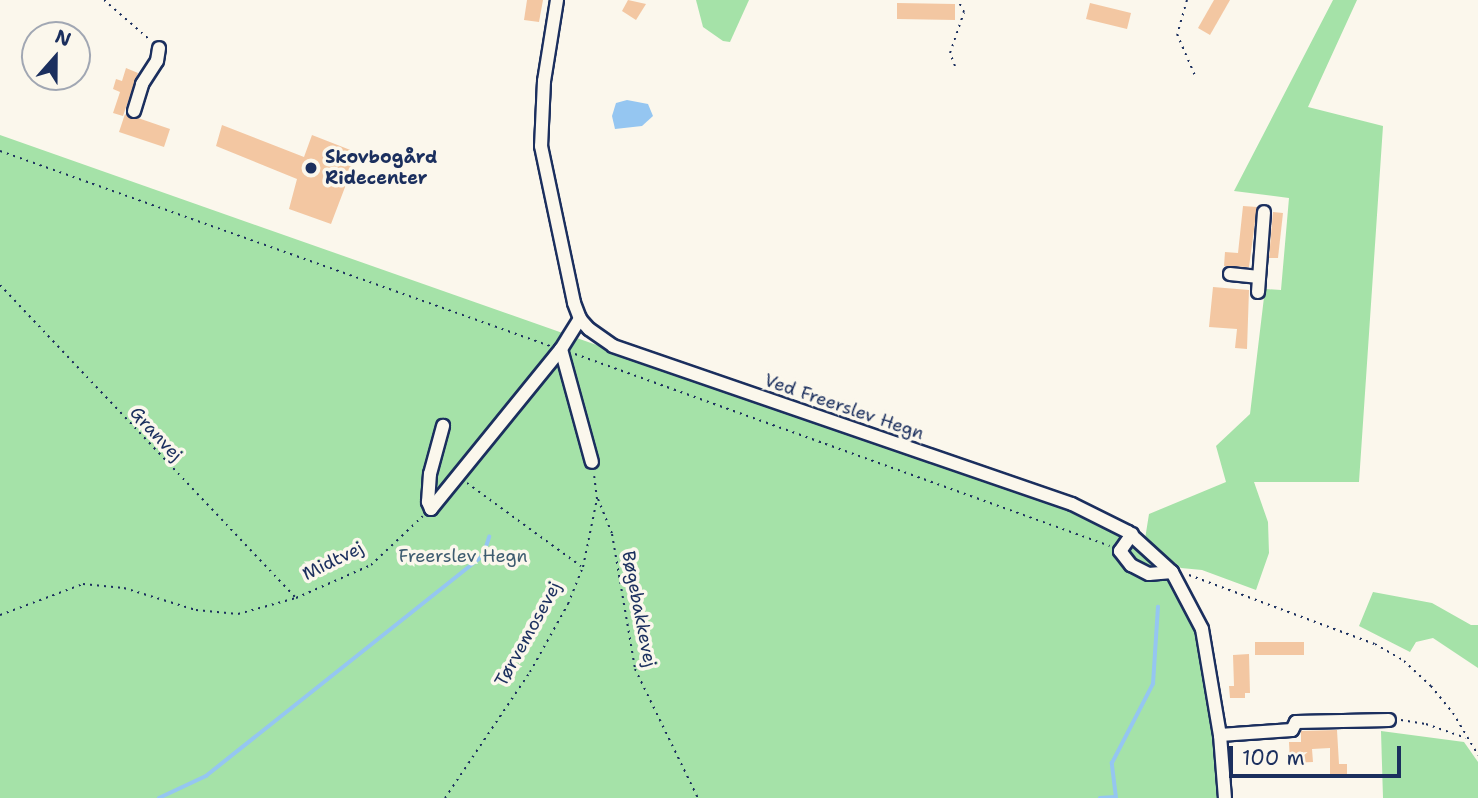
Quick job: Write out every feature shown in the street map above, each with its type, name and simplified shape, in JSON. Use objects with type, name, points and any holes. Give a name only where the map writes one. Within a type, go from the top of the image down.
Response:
[{"type":"street","points":[[443,426],[430,474],[428,502],[431,509],[561,349],[580,318],[541,146],[544,81],[557,0]]},
{"type":"street","points":[[134,111],[142,84],[157,61],[159,48]]},
{"type":"street","points":[[1258,292],[1264,212]]},
{"type":"street","points":[[1230,274],[1259,277]]},
{"type":"street","name":"Ved Freerslev Hegn","points":[[580,318],[599,338],[613,346],[1072,504],[1132,534],[1172,572],[1202,628],[1220,735],[1225,798]]},
{"type":"street","points":[[561,349],[592,462]]},
{"type":"street","points":[[1132,534],[1120,551],[1131,565],[1149,574],[1172,572]]},
{"type":"street","points":[[1220,735],[1292,730],[1296,722],[1390,720]]},
{"type":"path","points":[[104,0],[159,48]]},
{"type":"path","points":[[955,66],[950,52],[964,12],[958,0]]},
{"type":"path","points":[[1187,0],[1177,34],[1183,54],[1196,78]]},
{"type":"path","name":"Granvej","points":[[0,285],[296,598]]},
{"type":"path","name":"Tørvemosevej","points":[[445,798],[530,672],[568,604],[583,567],[597,499],[592,462]]},
{"type":"path","points":[[459,474],[583,567]]},
{"type":"path","name":"Bøgebakkevej","points":[[597,499],[612,534],[635,669],[698,798]]},
{"type":"path","name":"Midtvej","points":[[0,615],[83,584],[124,588],[196,610],[238,614],[296,598],[371,565],[431,509]]},
{"type":"path","points":[[1172,572],[1198,577],[1375,644],[1404,661],[1431,685],[1478,755]]},
{"type":"path","points":[[1390,720],[1426,724],[1468,738]]},
{"type":"green space","points":[[696,0],[749,0],[730,42],[723,41],[703,27]]},
{"type":"green space","points":[[1333,0],[1357,0],[1308,107],[1383,126],[1359,482],[1254,482],[1268,522],[1269,553],[1256,590],[1202,570],[1181,568],[1145,539],[1149,514],[1226,482],[1216,446],[1250,414],[1265,289],[1281,290],[1289,198],[1234,191]]},
{"type":"green space","name":"Freerslev Hegn","points":[[0,135],[1085,517],[1135,545],[1162,570],[1186,606],[1203,654],[1220,798],[0,798]]},
{"type":"green space","points":[[1373,592],[1432,603],[1471,625],[1478,625],[1478,668],[1433,638],[1416,642],[1410,652],[1359,626]]},
{"type":"green space","points":[[1381,731],[1464,742],[1478,762],[1478,798],[1383,798]]},
{"type":"water","points":[[627,100],[648,104],[653,116],[642,126],[615,129],[612,116],[616,103]]},
{"type":"building","points":[[527,0],[543,0],[539,22],[524,20]]},
{"type":"building","points":[[628,0],[646,4],[636,20],[622,11]]},
{"type":"building","points":[[1214,0],[1230,0],[1210,35],[1198,28]]},
{"type":"building","points":[[897,3],[955,4],[955,20],[897,19]]},
{"type":"building","points":[[1090,3],[1131,13],[1127,29],[1086,19]]},
{"type":"building","points":[[126,68],[138,73],[123,116],[113,113],[120,92],[113,89],[116,79],[122,81]]},
{"type":"building","points":[[125,114],[131,119],[138,118],[170,129],[164,147],[119,132]]},
{"type":"building","name":"Skovbogård Ridecenter","points":[[222,125],[304,157],[312,135],[358,153],[331,224],[289,209],[297,179],[216,146]]},
{"type":"building","points":[[1243,206],[1257,207],[1249,267],[1224,266],[1225,252],[1238,253]]},
{"type":"building","points":[[1273,212],[1283,213],[1278,258],[1269,258]]},
{"type":"building","points":[[1213,287],[1249,290],[1247,349],[1235,348],[1237,329],[1209,327]]},
{"type":"building","points":[[1255,642],[1304,642],[1304,655],[1255,655]]},
{"type":"building","points":[[1249,654],[1250,693],[1245,693],[1245,698],[1230,698],[1229,686],[1234,686],[1233,655]]},
{"type":"building","points":[[1337,730],[1339,764],[1347,764],[1347,776],[1330,776],[1330,748],[1312,749],[1313,762],[1290,763],[1289,742],[1301,742],[1301,731]]},
{"type":"waterway","points":[[159,798],[206,776],[483,556],[489,537]]},
{"type":"waterway","points":[[1116,798],[1112,763],[1153,684],[1158,607]]},
{"type":"waterway","points":[[1100,798],[1115,797]]},
{"type":"place","name":"Skovbogård Ridecenter","points":[[311,168]]}]
